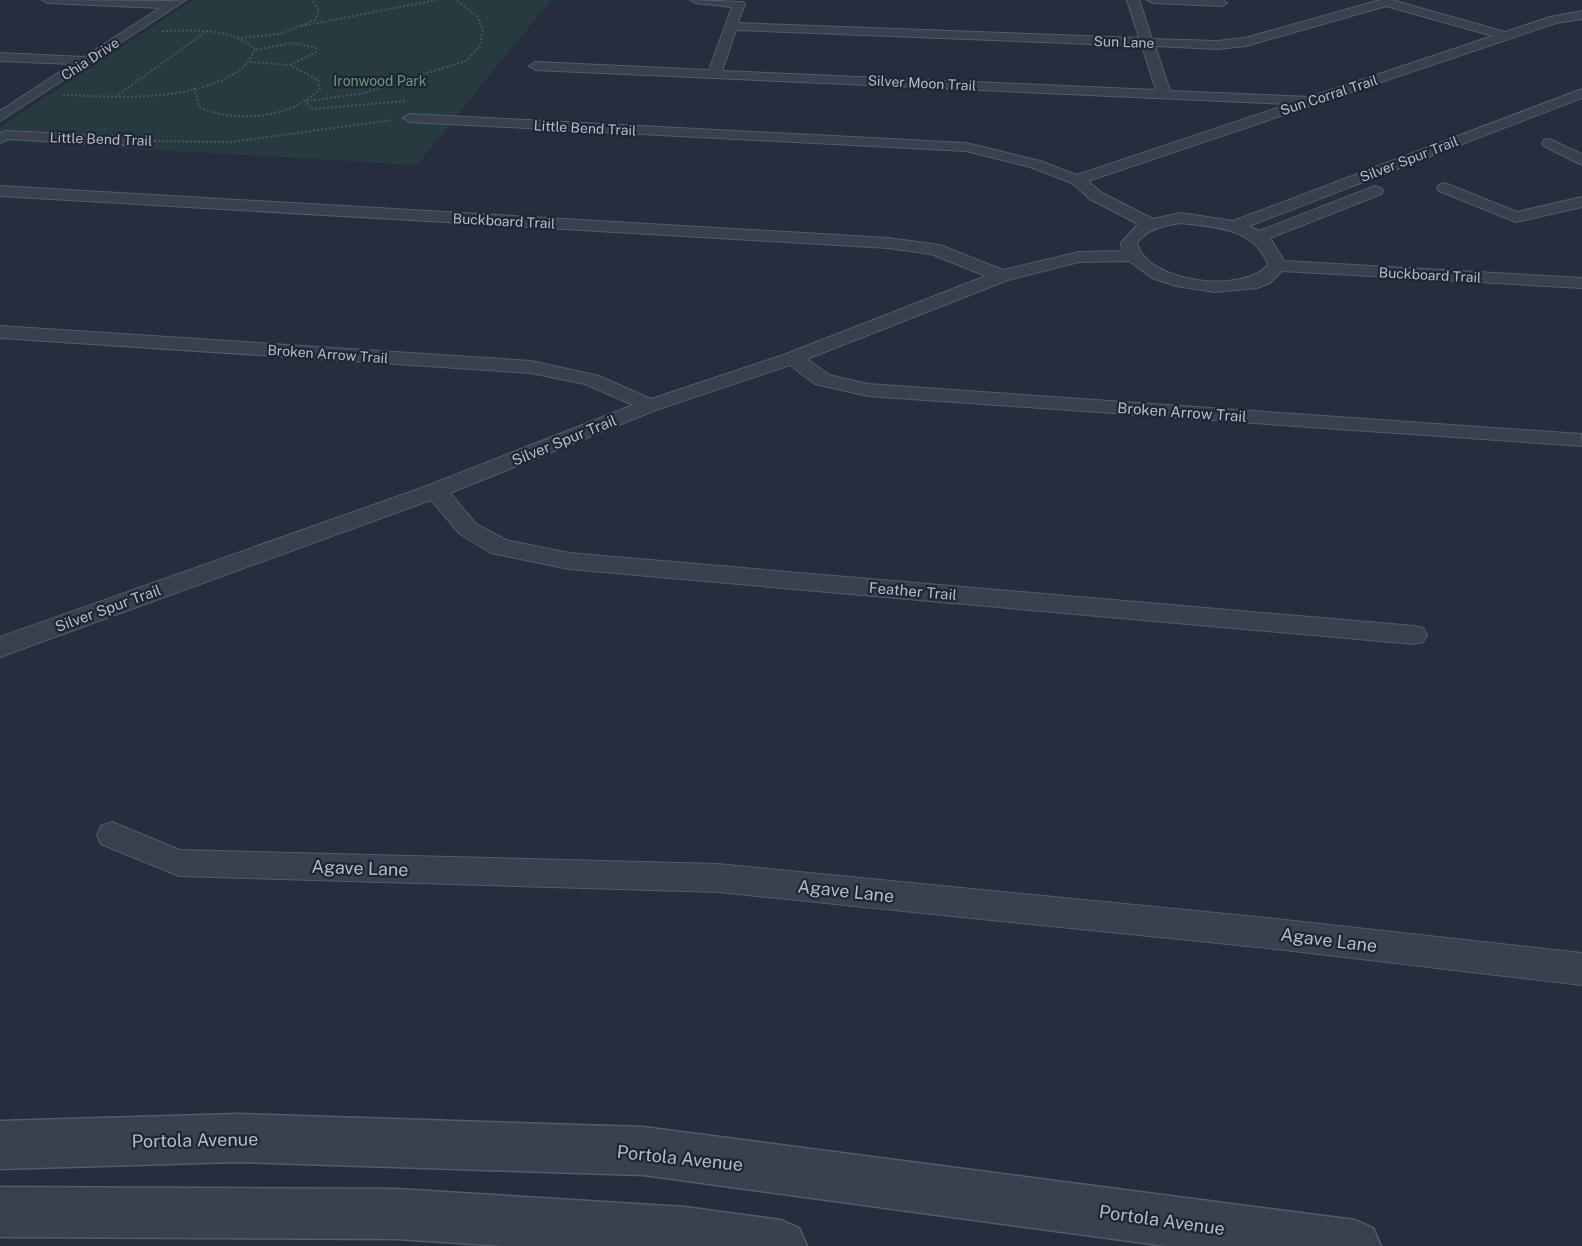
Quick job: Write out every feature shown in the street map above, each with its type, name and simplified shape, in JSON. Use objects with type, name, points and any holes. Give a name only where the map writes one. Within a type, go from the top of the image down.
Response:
[{"type":"street","points":[[48,0],[176,3]]},
{"type":"street","points":[[696,0],[739,4],[733,27],[714,74]]},
{"type":"street","points":[[1133,0],[1164,94]]},
{"type":"street","points":[[1153,0],[1221,3]]},
{"type":"street","name":"Sun Lane","points":[[733,27],[1217,45],[1246,42],[1386,2],[1505,36]]},
{"type":"street","name":"Chia Drive","points":[[0,117],[176,3]]},
{"type":"street","name":"Sun Corral Trail","points":[[1077,180],[1505,36],[1554,20],[1582,15]]},
{"type":"street","points":[[0,57],[87,61]]},
{"type":"street","name":"Silver Moon Trail","points":[[535,66],[1308,101]]},
{"type":"street","name":"Silver Spur Trail","points":[[1235,226],[1582,93]]},
{"type":"street","points":[[1490,128],[1508,138],[1582,109]]},
{"type":"street","name":"Little Bend Trail","points":[[410,118],[966,147],[1035,164],[1077,180],[1096,196],[1149,223]]},
{"type":"street","points":[[1515,118],[1538,126]]},
{"type":"street","name":"Little Bend Trail","points":[[3,137],[128,141]]},
{"type":"street","points":[[1549,143],[1582,160]]},
{"type":"street","name":"Silver Spur Trail","points":[[1258,237],[1392,184]]},
{"type":"street","points":[[1445,188],[1516,217],[1582,202]]},
{"type":"street","name":"Buckboard Trail","points":[[0,191],[888,243],[934,249],[1002,276]]},
{"type":"street","points":[[1181,218],[1235,226],[1258,237],[1273,249],[1277,266],[1266,278],[1242,286],[1211,287],[1178,281],[1150,270],[1133,256],[1129,243],[1135,231],[1149,223],[1181,218]]},
{"type":"street","name":"Silver Spur Trail","points":[[0,647],[435,491],[649,406],[793,357],[1002,276],[1079,257],[1133,256]]},
{"type":"street","name":"Buckboard Trail","points":[[1277,266],[1582,283]]},
{"type":"street","name":"Broken Arrow Trail","points":[[0,332],[531,367],[593,378],[622,390],[649,406]]},
{"type":"street","name":"Broken Arrow Trail","points":[[793,357],[822,380],[868,390],[1581,440]]},
{"type":"street","name":"Feather Trail","points":[[435,491],[468,529],[499,547],[570,561],[1414,635]]},
{"type":"street","name":"Agave Lane","points":[[112,835],[179,863],[718,878],[1276,934],[1582,969]]},
{"type":"street","name":"Portola Avenue","points":[[0,1145],[237,1138],[643,1151],[1355,1246]]},
{"type":"street","points":[[0,1212],[397,1214],[685,1232],[781,1246]]},
{"type":"path","points":[[159,31],[205,33],[237,38],[280,34],[319,16],[319,10],[312,0]]},
{"type":"path","points":[[301,26],[437,0]]},
{"type":"path","points":[[194,88],[200,108],[218,114],[250,116],[272,112],[306,101],[360,94],[395,85],[466,61],[480,46],[483,30],[477,16],[456,0]]},
{"type":"path","points":[[115,98],[205,33]]},
{"type":"path","points":[[237,38],[255,50],[292,43],[316,48],[316,52],[310,57],[290,64],[249,62]]},
{"type":"path","points":[[55,95],[115,98],[154,96],[194,88],[240,71],[249,62],[255,50]]},
{"type":"path","points":[[290,64],[318,80],[320,84],[320,88],[306,101]]},
{"type":"path","points":[[306,101],[311,109],[411,101],[410,118]]},
{"type":"path","name":"Little Bend Trail","points":[[128,141],[232,142],[410,118]]},
{"type":"green space","name":"Ironwood Park","points":[[193,0],[551,0],[417,165],[0,141],[0,127]]}]
